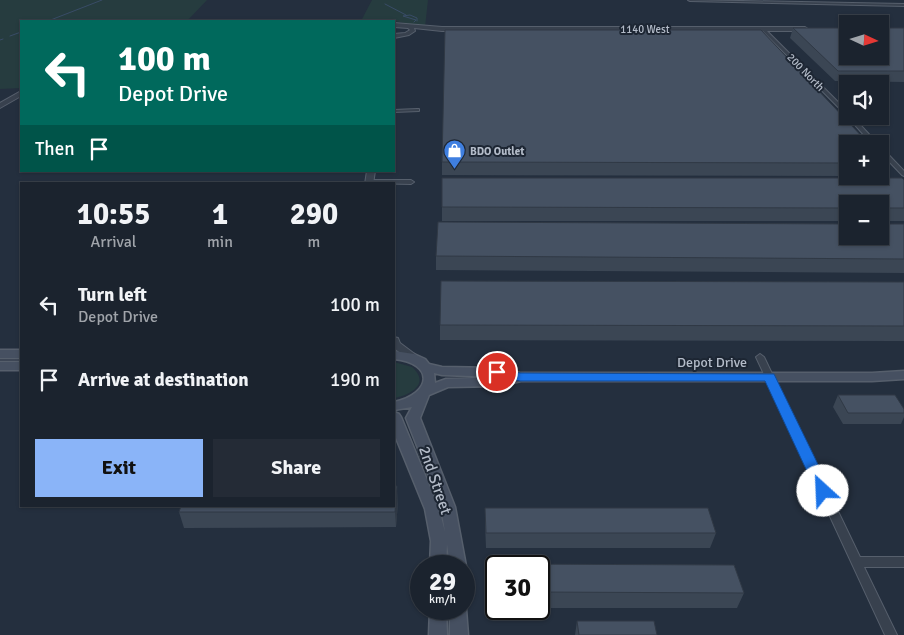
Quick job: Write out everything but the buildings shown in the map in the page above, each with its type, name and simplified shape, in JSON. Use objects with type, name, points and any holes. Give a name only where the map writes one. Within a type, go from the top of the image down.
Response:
[{"type":"main road","points":[[0,354],[20,354]]},
{"type":"main road","points":[[395,355],[412,357],[426,367]]},
{"type":"main road","points":[[0,366],[20,366]]},
{"type":"main road","name":"Depot Drive","points":[[426,367],[442,371],[497,372],[520,377],[904,375]]},
{"type":"main road","name":"2nd Street","points":[[426,367],[431,379],[429,388],[424,394],[414,418],[448,507],[456,555]]},
{"type":"main road","name":"Depot Drive","points":[[395,406],[413,402],[446,383],[499,382],[520,377]]},
{"type":"main road","name":"2nd Street","points":[[395,419],[432,509],[438,541],[438,555]]},
{"type":"main road","points":[[438,620],[438,635]]},
{"type":"main road","points":[[458,620],[459,635]]},
{"type":"street","points":[[690,0],[904,5]]},
{"type":"street","name":"1140 West","points":[[395,25],[442,29],[812,29]]},
{"type":"street","points":[[395,43],[413,30],[410,27]]},
{"type":"street","name":"1140 West","points":[[395,36],[442,29]]},
{"type":"street","name":"200 North","points":[[763,29],[839,107]]},
{"type":"street","points":[[0,106],[20,94]]},
{"type":"street","points":[[395,111],[417,110]]},
{"type":"street","name":"200 North","points":[[857,125],[866,135]]},
{"type":"street","points":[[889,158],[904,174]]},
{"type":"street","points":[[395,182],[411,182]]},
{"type":"street","points":[[395,342],[412,357]]},
{"type":"street","points":[[760,357],[891,635]]},
{"type":"street","points":[[857,562],[904,562]]},
{"type":"green space","points":[[0,0],[207,0],[188,20],[20,20],[20,88],[0,89]]},
{"type":"green space","points":[[372,0],[428,0],[425,27],[395,20],[362,20]]},
{"type":"green space","points":[[395,362],[412,367],[417,373],[419,383],[416,388],[395,398]]},
{"type":"waterway","points":[[51,20],[102,0]]},
{"type":"waterway","points":[[385,4],[406,15]]},
{"type":"waterway","points":[[414,22],[416,20],[403,16],[410,15],[417,18],[417,21]]},
{"type":"waterway","points":[[10,36],[20,32]]},
{"type":"place","name":"BDO Outlet","points":[[454,170]]},
{"type":"route","points":[[497,372],[520,377],[769,377],[823,491]]}]
